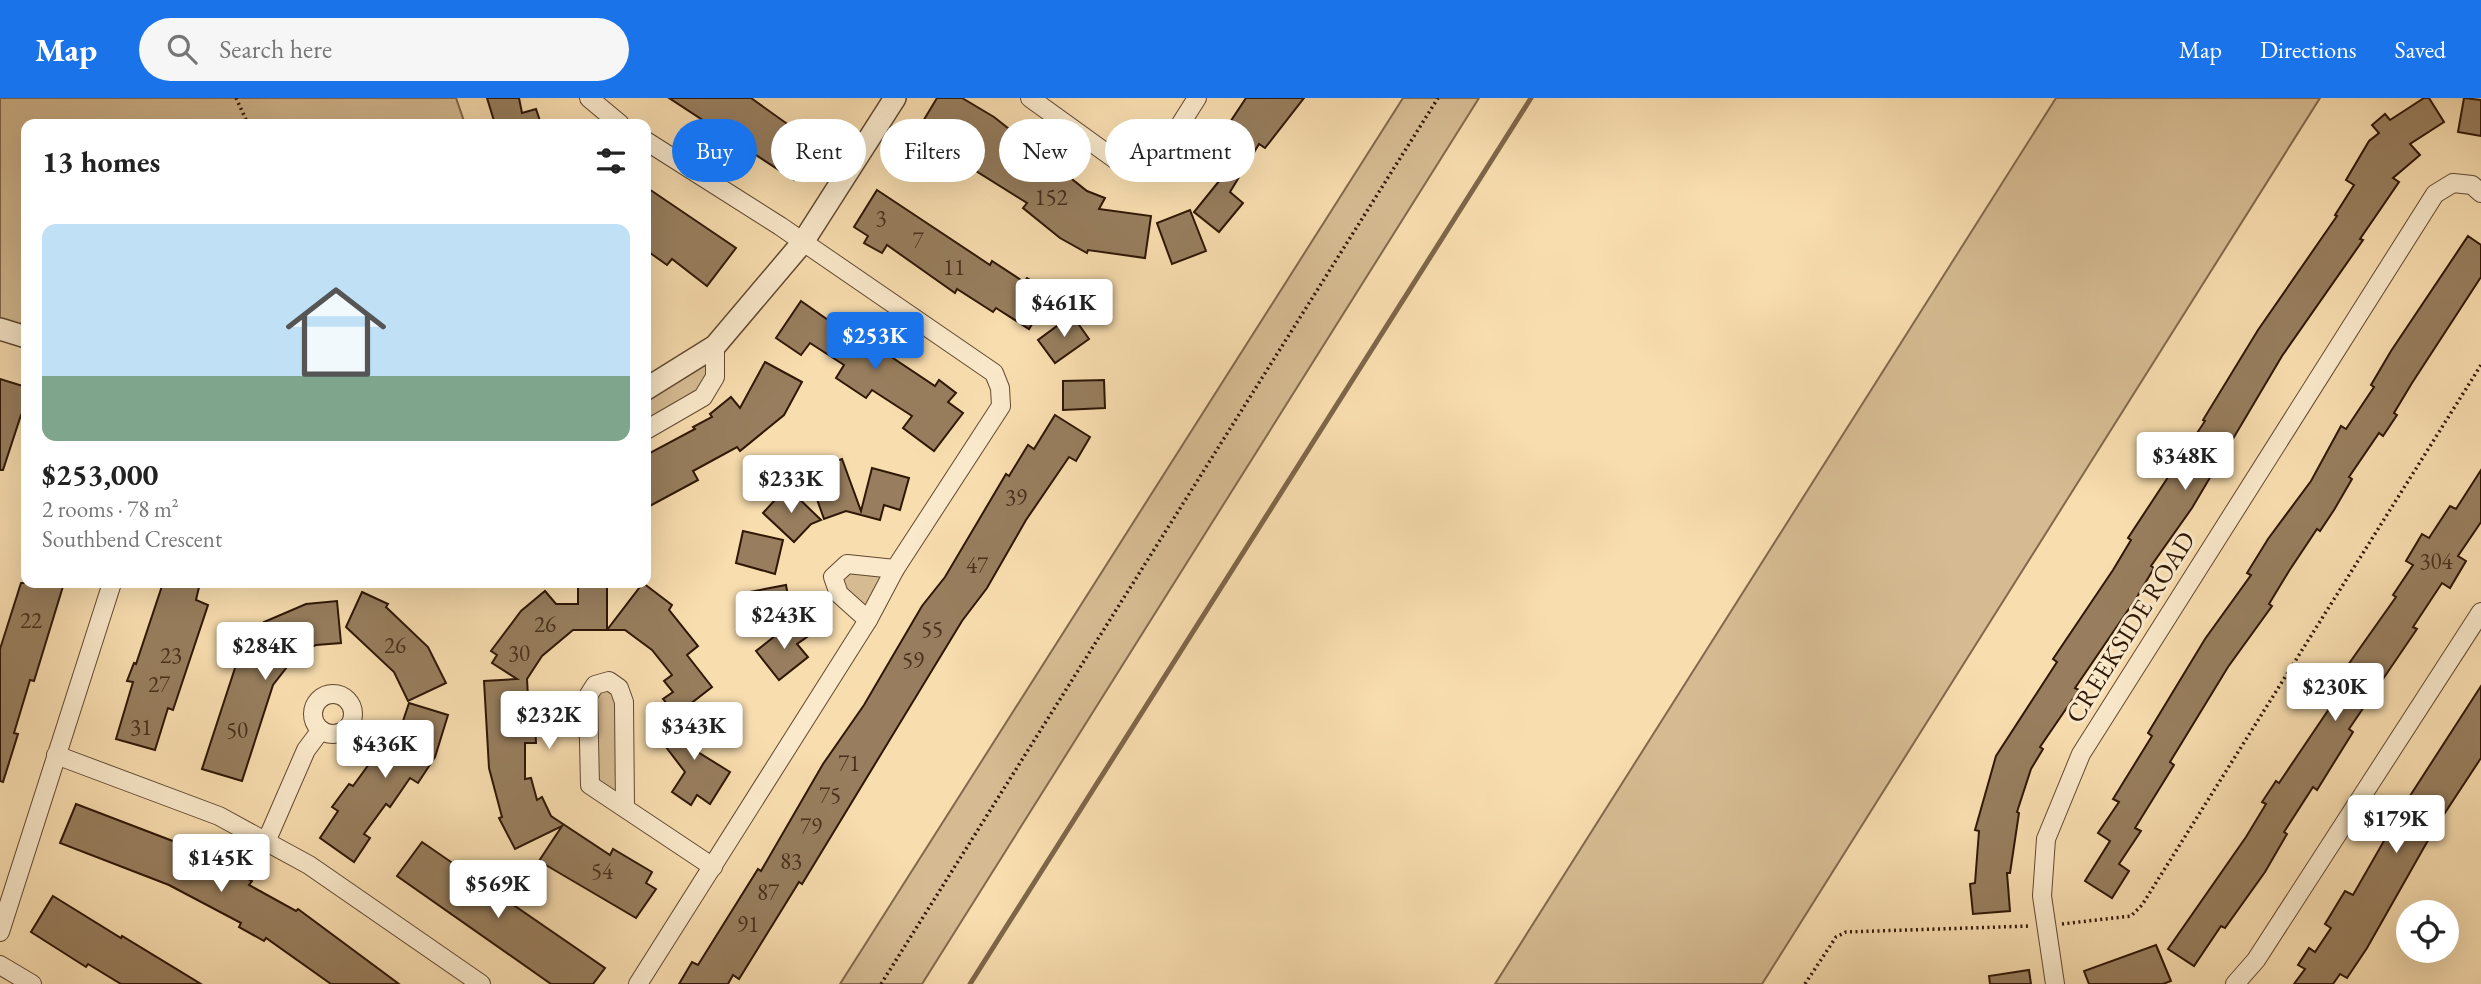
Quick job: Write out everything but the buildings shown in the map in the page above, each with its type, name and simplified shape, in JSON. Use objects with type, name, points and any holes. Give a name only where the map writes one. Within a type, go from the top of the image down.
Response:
[{"type":"street","points":[[589,98],[614,119]]},
{"type":"street","points":[[651,386],[715,346],[803,242],[895,98]]},
{"type":"street","points":[[1030,98],[1116,160],[1143,165],[1163,152],[1198,98]]},
{"type":"street","points":[[638,984],[868,620],[895,569],[1001,406],[1000,388],[994,373],[803,242],[651,144]]},
{"type":"street","name":"CREEKSIDE ROAD","points":[[2054,984],[2042,896],[2046,839],[2081,754],[2435,194],[2454,183],[2472,185],[2481,193]]},
{"type":"street","points":[[0,328],[21,335]]},
{"type":"street","points":[[651,427],[703,397],[715,377],[715,346]]},
{"type":"street","points":[[868,620],[839,594],[834,577],[848,564],[895,569]]},
{"type":"street","points":[[0,932],[110,588]]},
{"type":"street","points":[[2235,984],[2256,960],[2481,612]]},
{"type":"street","points":[[625,808],[624,702],[619,688],[609,681],[595,685],[588,696],[590,785],[713,867]]},
{"type":"street","points":[[266,842],[306,750],[321,730]]},
{"type":"street","points":[[57,755],[219,816],[309,865],[481,984]]},
{"type":"street","points":[[0,965],[32,984]]},
{"type":"path","points":[[236,98],[246,119]]},
{"type":"path","points":[[881,984],[1438,98]]},
{"type":"path","points":[[1805,984],[1836,937],[1846,932],[2046,925],[2131,916],[2142,905],[2481,365]]},
{"type":"shaded area","points":[[0,98],[456,98],[463,119],[21,119],[21,335],[0,329]]},
{"type":"shaded area","points":[[1403,98],[1479,98],[922,984],[840,984]]},
{"type":"shaded area","points":[[2056,98],[2320,98],[1762,984],[1495,984]]},
{"type":"shaded area","points":[[715,346],[715,377],[651,426],[651,386]]},
{"type":"shaded area","points":[[839,569],[895,569],[868,620],[852,608]]},
{"type":"shaded area","points":[[595,685],[619,688],[625,808],[590,785]]},
{"type":"waterway","points":[[970,984],[1531,98]]}]
